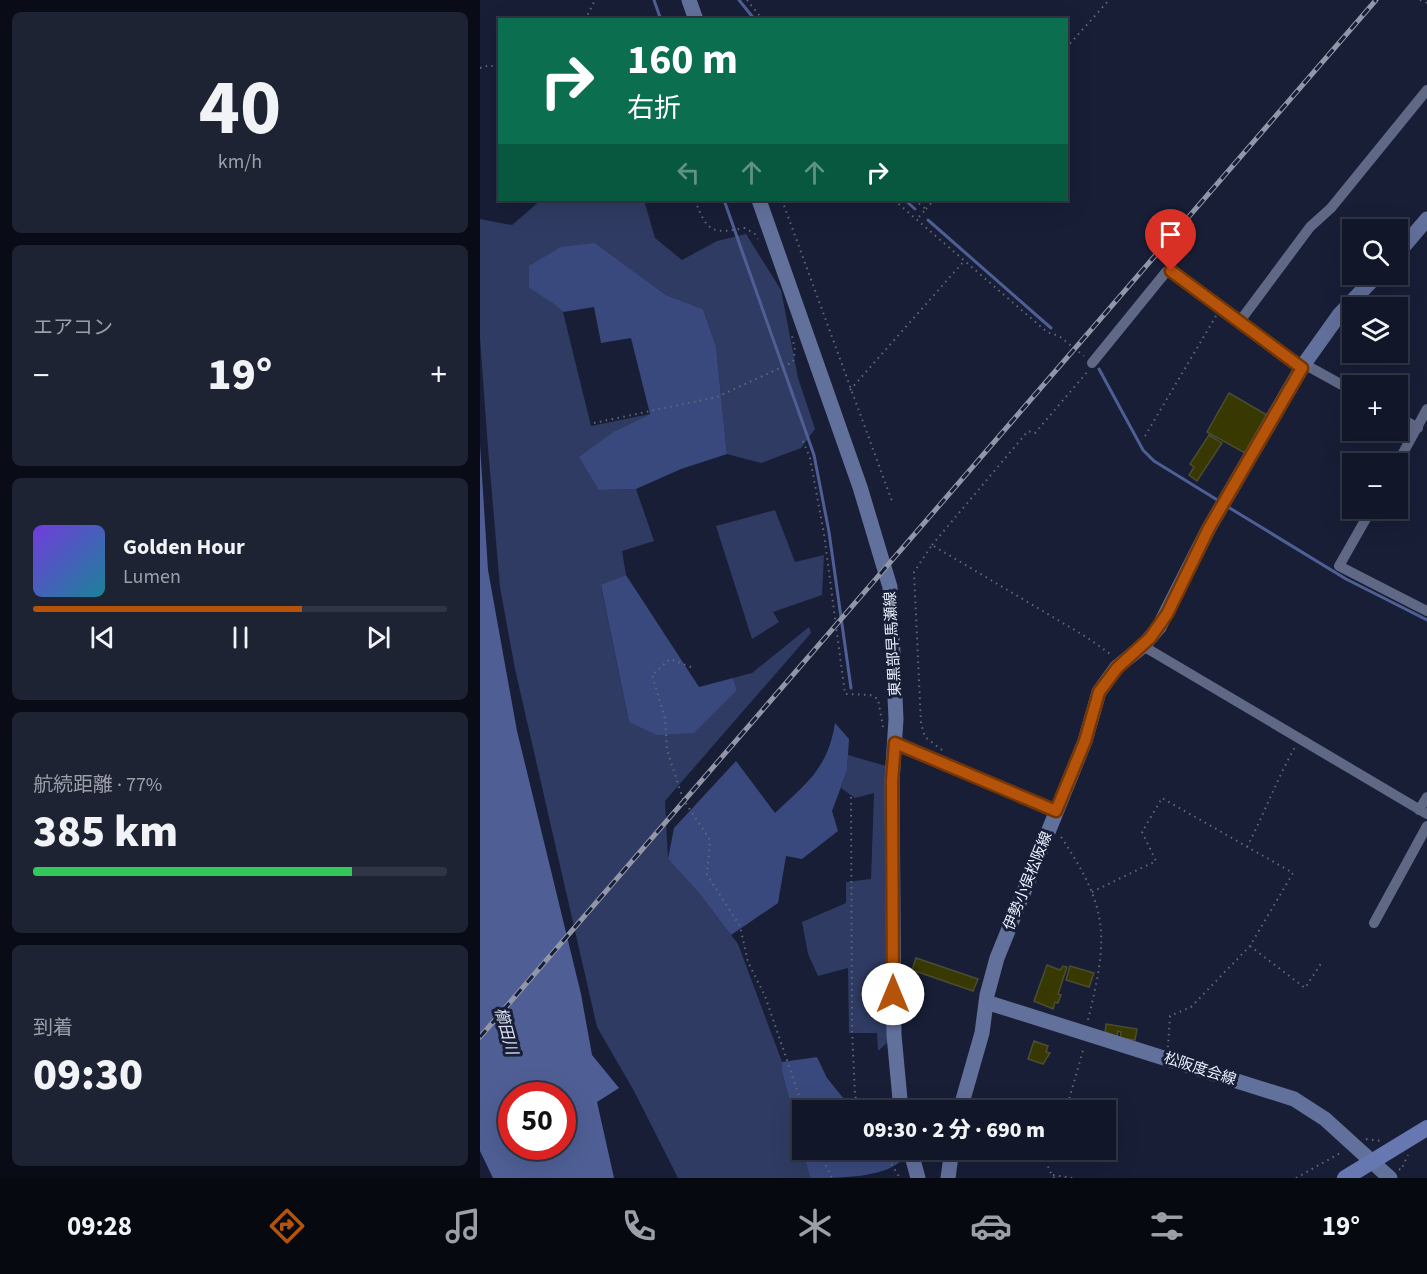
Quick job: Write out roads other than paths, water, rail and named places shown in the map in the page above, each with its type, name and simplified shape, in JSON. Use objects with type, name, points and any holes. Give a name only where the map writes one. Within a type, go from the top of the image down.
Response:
[{"type":"main road","points":[[690,1],[695,18]]},
{"type":"main road","name":"東黒部早馬瀬線","points":[[759,201],[886,567],[890,587],[895,743],[892,781],[894,1035],[900,1100]]},
{"type":"main road","points":[[1408,241],[1427,219]]},
{"type":"main road","name":"伊勢小俣松阪線","points":[[963,1100],[982,1033],[986,1002],[1000,949],[1085,741],[1095,699],[1109,676],[1143,645],[1167,614],[1209,528],[1303,366],[1339,315],[1368,285]]},
{"type":"main road","name":"松阪度会線","points":[[986,1002],[1294,1099],[1324,1119],[1371,1161],[1396,1174]]},
{"type":"main road","points":[[1345,1178],[1427,1128]]},
{"type":"main road","points":[[913,1160],[918,1178]]},
{"type":"main road","points":[[948,1178],[950,1160]]},
{"type":"main road","points":[[1335,1178],[1371,1161]]},
{"type":"street","points":[[1240,321],[1310,227],[1331,208],[1427,90]]},
{"type":"street","points":[[1092,363],[1167,272],[1176,274],[1221,309],[1303,366],[1342,386]]},
{"type":"street","points":[[1403,453],[1427,410]]},
{"type":"street","points":[[1408,422],[1418,428]]},
{"type":"street","points":[[1366,519],[1339,566],[1427,611]]},
{"type":"street","points":[[1143,645],[1423,812],[1427,797]]},
{"type":"street","points":[[895,743],[1056,811]]},
{"type":"street","points":[[1374,923],[1427,826]]},
{"type":"water","name":"櫛田川","points":[[480,445],[488,570],[517,731],[581,994],[592,1055],[619,1088],[597,1102],[614,1178],[493,1178],[480,1151]]},
{"type":"waterway","points":[[654,0],[660,18]]},
{"type":"waterway","points":[[739,0],[753,18]]},
{"type":"waterway","points":[[724,201],[814,455],[829,532],[851,688]]},
{"type":"waterway","points":[[906,201],[915,209]]},
{"type":"waterway","points":[[928,220],[1051,328]]},
{"type":"waterway","points":[[1099,369],[1143,450],[1154,461],[1219,501]]},
{"type":"waterway","points":[[1228,507],[1346,579],[1427,620]]},
{"type":"railway","points":[[480,1037],[1376,0]]}]
